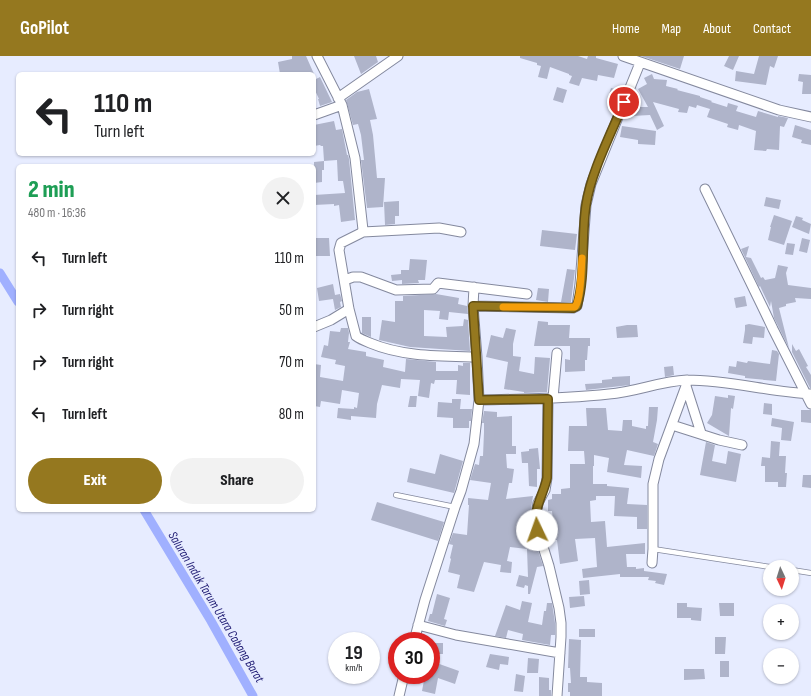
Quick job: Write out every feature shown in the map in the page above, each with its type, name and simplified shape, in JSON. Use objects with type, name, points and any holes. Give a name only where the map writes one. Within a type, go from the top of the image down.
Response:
[{"type":"street","points":[[318,56],[340,102],[355,158],[363,232]]},
{"type":"street","points":[[316,114],[340,102],[398,56]]},
{"type":"street","points":[[628,57],[640,63],[779,110],[811,117]]},
{"type":"street","points":[[473,306],[573,308],[577,306],[586,205],[591,184],[640,63]]},
{"type":"street","points":[[705,189],[808,394],[811,404]]},
{"type":"street","points":[[461,232],[439,228],[363,232],[341,243],[339,245],[339,253],[349,309],[356,336],[378,346],[420,355],[476,357]]},
{"type":"street","points":[[345,280],[353,277],[361,277],[396,290],[433,289],[438,283],[527,294]]},
{"type":"street","points":[[416,632],[455,507],[462,492],[474,444],[479,400],[473,306],[474,287]]},
{"type":"street","points":[[316,326],[331,320],[349,309]]},
{"type":"street","points":[[557,353],[550,398],[547,478],[545,490],[538,503],[535,521],[549,566],[559,608],[561,637],[557,696]]},
{"type":"street","points":[[479,400],[550,398],[611,394],[664,382],[714,382],[808,394]]},
{"type":"street","points":[[652,563],[653,484],[659,459],[686,383]]},
{"type":"street","points":[[686,383],[701,433]]},
{"type":"street","points":[[672,425],[719,440],[742,445]]},
{"type":"street","points":[[418,625],[456,635],[560,653]]},
{"type":"street","points":[[399,696],[402,684]]},
{"type":"lane","points":[[396,495],[455,507]]},
{"type":"lane","points":[[653,549],[763,566]]},
{"type":"lane","points":[[799,571],[811,573]]},
{"type":"building","points":[[292,56],[306,56],[313,72],[280,72],[278,62],[292,59]]},
{"type":"building","points":[[354,56],[376,56],[378,62],[361,74]]},
{"type":"building","points":[[520,56],[578,56],[587,59],[588,56],[596,56],[596,58],[618,64],[614,78],[598,75],[597,81],[582,78],[579,86],[569,83],[572,76],[569,74],[550,67],[547,79],[538,77],[541,66],[537,65],[537,63],[520,58]]},
{"type":"building","points":[[641,56],[684,56],[680,69]]},
{"type":"building","points":[[729,56],[739,56],[733,70],[724,66]]},
{"type":"building","points":[[759,56],[778,56],[774,68],[770,66],[766,85],[735,81],[736,71],[754,74]]},
{"type":"building","points":[[652,74],[654,79],[667,80],[666,86],[700,96],[712,101],[711,102],[727,107],[728,103],[738,106],[736,111],[756,117],[758,111],[778,117],[788,118],[784,127],[780,126],[779,150],[754,150],[756,131],[739,125],[738,130],[727,127],[728,124],[707,117],[710,109],[697,105],[696,108],[689,106],[687,113],[678,112],[679,109],[653,102],[664,126],[657,130],[650,115],[632,116],[632,107],[648,107],[638,89],[647,84],[644,78]]},
{"type":"building","points":[[799,74],[811,75],[811,94],[802,94],[803,82],[798,81]]},
{"type":"building","points":[[320,77],[332,102],[320,106],[316,92],[316,79]]},
{"type":"building","points":[[557,87],[567,90],[563,103],[553,100]]},
{"type":"building","points":[[611,88],[622,91],[618,101],[608,98]]},
{"type":"building","points":[[369,89],[377,119],[370,120],[377,178],[385,178],[383,207],[367,208],[361,160],[364,160],[361,135],[358,124],[353,125],[346,100],[357,92]]},
{"type":"building","points":[[334,121],[336,130],[342,129],[349,159],[355,220],[341,222],[339,205],[316,205],[316,195],[345,193],[343,181],[338,181],[337,160],[324,161],[323,146],[316,146],[316,125]]},
{"type":"building","points":[[795,125],[811,130],[811,145],[801,143],[802,140],[792,137]]},
{"type":"building","points":[[622,126],[656,131],[655,145],[638,144],[638,140],[620,137]]},
{"type":"building","points":[[324,161],[322,182],[316,183],[316,164],[314,164],[314,162]]},
{"type":"building","points":[[766,197],[781,200],[779,209],[764,206]]},
{"type":"building","points":[[399,201],[399,216],[395,216],[395,224],[385,225],[384,202]]},
{"type":"building","points":[[774,215],[792,221],[784,245],[768,240]]},
{"type":"building","points":[[796,216],[803,218],[802,220],[811,224],[809,234],[792,227]]},
{"type":"building","points":[[542,230],[577,234],[575,250],[540,246]]},
{"type":"building","points":[[316,238],[329,238],[330,256],[316,256]]},
{"type":"building","points":[[802,238],[810,240],[807,253],[799,251]]},
{"type":"building","points":[[787,243],[795,244],[793,255],[785,254]]},
{"type":"building","points":[[749,246],[746,257],[751,258],[761,278],[763,277],[765,280],[775,278],[778,265],[788,267],[786,273],[788,285],[811,288],[811,299],[795,298],[796,302],[786,304],[786,306],[779,308],[789,348],[774,318],[771,301],[770,307],[741,249]]},
{"type":"building","points":[[410,259],[427,260],[425,280],[418,280],[419,283],[402,284],[402,280],[392,281],[391,275],[401,274],[401,270],[409,270]]},
{"type":"building","points":[[567,269],[575,270],[571,302],[561,302]]},
{"type":"building","points":[[333,284],[335,295],[340,294],[342,301],[340,302],[341,307],[335,310],[333,299],[319,301],[317,288]]},
{"type":"building","points":[[538,288],[549,289],[548,302],[536,300]]},
{"type":"building","points":[[436,294],[459,298],[458,304],[467,306],[468,314],[449,312],[448,320],[439,319],[440,311],[424,310],[424,336],[447,337],[446,327],[463,326],[464,319],[468,320],[470,351],[410,347],[379,340],[382,320],[395,322],[395,301],[403,301],[403,296]]},
{"type":"building","points":[[745,296],[747,306],[736,308],[734,298]]},
{"type":"building","points":[[362,317],[371,317],[371,337],[362,333]]},
{"type":"building","points":[[538,321],[548,322],[548,325],[570,325],[569,338],[590,338],[587,360],[585,360],[585,371],[565,372],[565,359],[570,360],[570,346],[534,346]]},
{"type":"building","points":[[749,324],[765,327],[764,338],[753,337],[752,344],[743,343],[745,325]]},
{"type":"building","points":[[637,325],[638,337],[617,338],[616,327]]},
{"type":"building","points":[[341,328],[348,328],[348,342],[350,342],[348,349],[366,352],[366,356],[384,360],[383,367],[405,372],[406,359],[436,362],[436,371],[458,371],[458,365],[463,366],[463,363],[470,363],[470,395],[456,394],[457,380],[435,380],[434,384],[431,383],[429,398],[418,396],[420,380],[401,379],[400,388],[382,385],[377,404],[376,418],[351,416],[351,420],[337,418],[338,408],[357,408],[359,393],[342,390],[340,404],[321,401],[320,407],[316,406],[316,364],[321,365],[320,377],[343,381],[345,366],[335,364],[336,360],[321,357],[324,345],[328,346],[330,331],[340,332]]},
{"type":"building","points":[[506,328],[516,330],[513,344],[513,356],[521,357],[519,371],[534,374],[535,357],[550,358],[547,392],[524,393],[504,389],[508,362],[486,357],[491,335],[503,338]]},
{"type":"building","points":[[792,344],[796,351],[799,349],[808,366],[806,367],[811,375],[811,388],[792,352]]},
{"type":"building","points":[[772,350],[777,351],[779,354],[776,381],[745,378],[745,376],[728,373],[729,366],[736,367],[737,361],[770,364]]},
{"type":"building","points":[[673,366],[674,375],[665,377],[664,367]]},
{"type":"building","points":[[630,376],[630,385],[586,390],[585,384],[602,383],[602,380],[612,379],[612,377]]},
{"type":"building","points":[[728,395],[735,396],[733,409],[731,408],[729,436],[707,423],[712,415],[715,396],[728,398]]},
{"type":"building","points":[[410,396],[417,396],[416,407],[408,407]]},
{"type":"building","points":[[452,399],[461,399],[460,409],[472,409],[469,428],[453,428],[453,418],[437,417],[438,402],[452,403]]},
{"type":"building","points":[[764,403],[772,404],[772,415],[763,414]]},
{"type":"building","points":[[649,407],[658,407],[653,442],[658,444],[654,456],[627,450],[624,465],[642,466],[641,478],[607,472],[609,458],[594,455],[593,466],[593,484],[607,484],[607,486],[629,488],[627,504],[647,505],[647,529],[637,529],[637,517],[614,516],[615,496],[596,496],[596,500],[590,501],[591,522],[605,521],[607,547],[645,543],[645,554],[626,554],[627,567],[636,567],[636,569],[644,568],[644,571],[667,574],[664,585],[655,583],[656,581],[648,580],[649,577],[620,577],[620,574],[583,578],[582,569],[597,567],[595,538],[575,539],[578,561],[560,564],[557,540],[555,540],[552,511],[548,511],[548,500],[552,499],[552,494],[561,494],[561,489],[570,488],[570,464],[585,464],[584,451],[568,451],[569,426],[587,426],[586,408],[606,408],[608,430],[622,431],[623,420],[632,420],[632,426],[646,429],[646,426],[648,426]]},
{"type":"building","points":[[801,410],[811,410],[811,423],[801,422]]},
{"type":"building","points":[[484,411],[497,412],[497,417],[512,416],[512,446],[516,446],[516,454],[506,454],[507,468],[514,469],[512,483],[509,483],[506,499],[533,496],[529,522],[543,566],[537,567],[530,594],[528,594],[528,586],[525,585],[524,588],[516,586],[519,575],[528,577],[527,549],[510,547],[507,561],[512,562],[511,573],[500,572],[501,565],[484,562],[474,592],[457,588],[460,575],[448,572],[453,545],[449,544],[453,533],[467,535],[468,498],[488,500],[491,483],[470,480],[475,464],[479,465],[480,456],[483,456],[484,423],[482,423]]},
{"type":"building","points":[[772,418],[794,422],[791,441],[781,440],[782,428],[771,426]]},
{"type":"building","points":[[771,441],[780,442],[779,456],[786,456],[786,487],[778,487],[778,482],[765,482],[765,466],[761,466],[762,457],[770,458]]},
{"type":"building","points":[[706,442],[715,445],[712,461],[726,464],[728,451],[741,454],[736,482],[700,475]]},
{"type":"building","points":[[538,448],[540,469],[537,469],[537,487],[529,486],[528,463],[522,463],[521,452]]},
{"type":"building","points":[[440,454],[463,461],[454,493],[407,482],[410,468],[435,474]]},
{"type":"building","points":[[803,475],[811,475],[811,488],[802,487]]},
{"type":"building","points":[[377,502],[444,522],[438,541],[371,520]]},
{"type":"building","points":[[589,580],[590,594],[580,595],[579,581]]},
{"type":"building","points":[[437,594],[450,598],[444,619],[447,620],[445,626],[428,621],[430,614],[432,614]]},
{"type":"building","points":[[584,596],[585,606],[570,608],[569,597]]},
{"type":"building","points":[[522,601],[532,603],[528,622],[542,625],[547,603],[552,603],[555,635],[551,635],[550,645],[522,640],[523,634],[508,630],[506,638],[495,636],[506,605],[520,610]]},
{"type":"building","points":[[677,603],[687,603],[687,607],[702,608],[701,621],[691,620],[691,618],[677,618]]},
{"type":"building","points":[[719,603],[734,603],[734,616],[720,616]]},
{"type":"building","points":[[579,629],[595,629],[595,637],[579,637]]},
{"type":"building","points":[[715,637],[726,637],[725,654],[715,654]]},
{"type":"building","points":[[569,639],[581,640],[580,677],[587,677],[587,682],[602,683],[602,696],[570,696],[570,692],[568,692],[568,683],[571,683],[570,668],[568,668]]},
{"type":"building","points":[[440,643],[443,643],[443,654],[440,654]]},
{"type":"building","points":[[490,654],[509,657],[508,665],[500,664],[499,670],[486,667]]},
{"type":"building","points":[[528,658],[539,659],[538,673],[527,673]]},
{"type":"building","points":[[720,661],[729,661],[729,677],[720,677]]},
{"type":"building","points":[[440,664],[459,671],[455,684],[440,679]]},
{"type":"building","points":[[684,669],[704,669],[705,679],[684,680]]},
{"type":"building","points":[[516,674],[525,676],[523,692],[514,691]]},
{"type":"building","points":[[539,677],[549,678],[549,690],[551,690],[551,696],[539,696]]},
{"type":"building","points":[[423,684],[437,684],[435,694],[422,691]]},
{"type":"waterway","name":"Saluran Induk Tarum Utara Cabang Barat","points":[[0,273],[16,299]]},
{"type":"waterway","name":"Saluran Induk Tarum Utara Cabang Barat","points":[[145,512],[211,621],[253,696]]},
{"type":"slow traffic","points":[[503,307],[573,308],[577,306],[582,258]]},
{"type":"route","points":[[537,530],[535,521],[536,512],[538,503],[545,490],[547,478],[548,399],[479,400],[473,306],[573,308],[577,306],[586,205],[591,184],[598,165],[624,102]]}]
